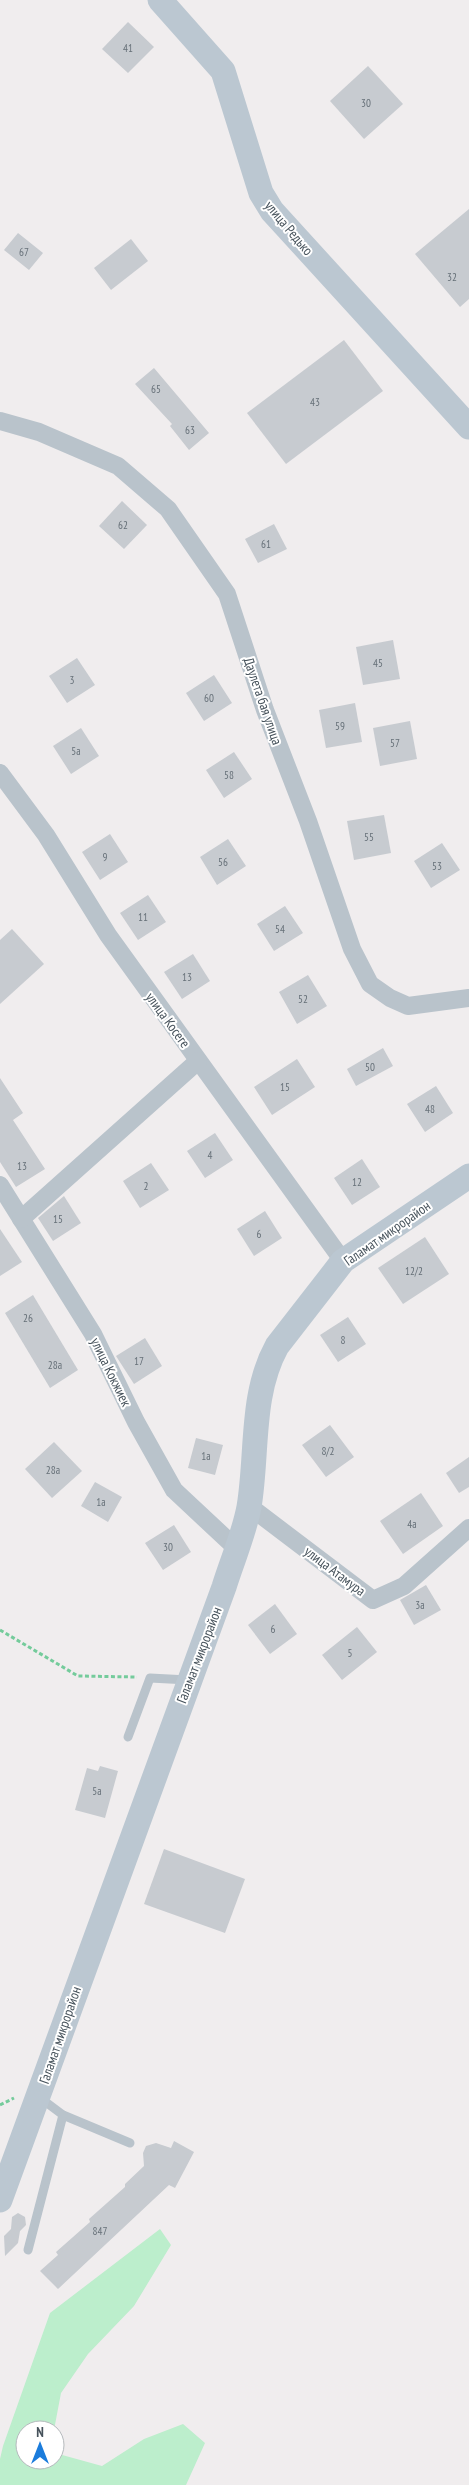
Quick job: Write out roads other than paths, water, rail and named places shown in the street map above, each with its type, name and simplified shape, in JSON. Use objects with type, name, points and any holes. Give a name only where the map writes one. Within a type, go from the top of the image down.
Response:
[{"type":"street","name":"улица Редько","points":[[160,0],[223,71],[261,193],[272,211],[469,428]]},
{"type":"street","name":"Даулета бая улица","points":[[0,421],[39,432],[118,466],[168,508],[227,594],[265,710],[308,821],[352,949],[370,984],[390,998],[408,1006],[469,998]]},
{"type":"street","name":"улица Косеге","points":[[0,773],[46,836],[108,935],[343,1261]]},
{"type":"street","points":[[21,1219],[198,1061]]},
{"type":"street","name":"Галамат микрорайон","points":[[0,2200],[224,1587],[249,1506],[259,1400],[269,1360],[277,1346],[343,1261],[469,1176]]},
{"type":"street","name":"улица Кокжиек","points":[[0,1184],[93,1334],[136,1422],[174,1490],[236,1548]]},
{"type":"street","name":"улица Атамура","points":[[249,1506],[373,1600],[404,1586],[469,1528]]},
{"type":"lane","points":[[128,1737],[150,1678],[189,1680]]},
{"type":"lane","points":[[38,2097],[63,2115],[130,2143]]},
{"type":"lane","points":[[28,2250],[63,2115]]}]
